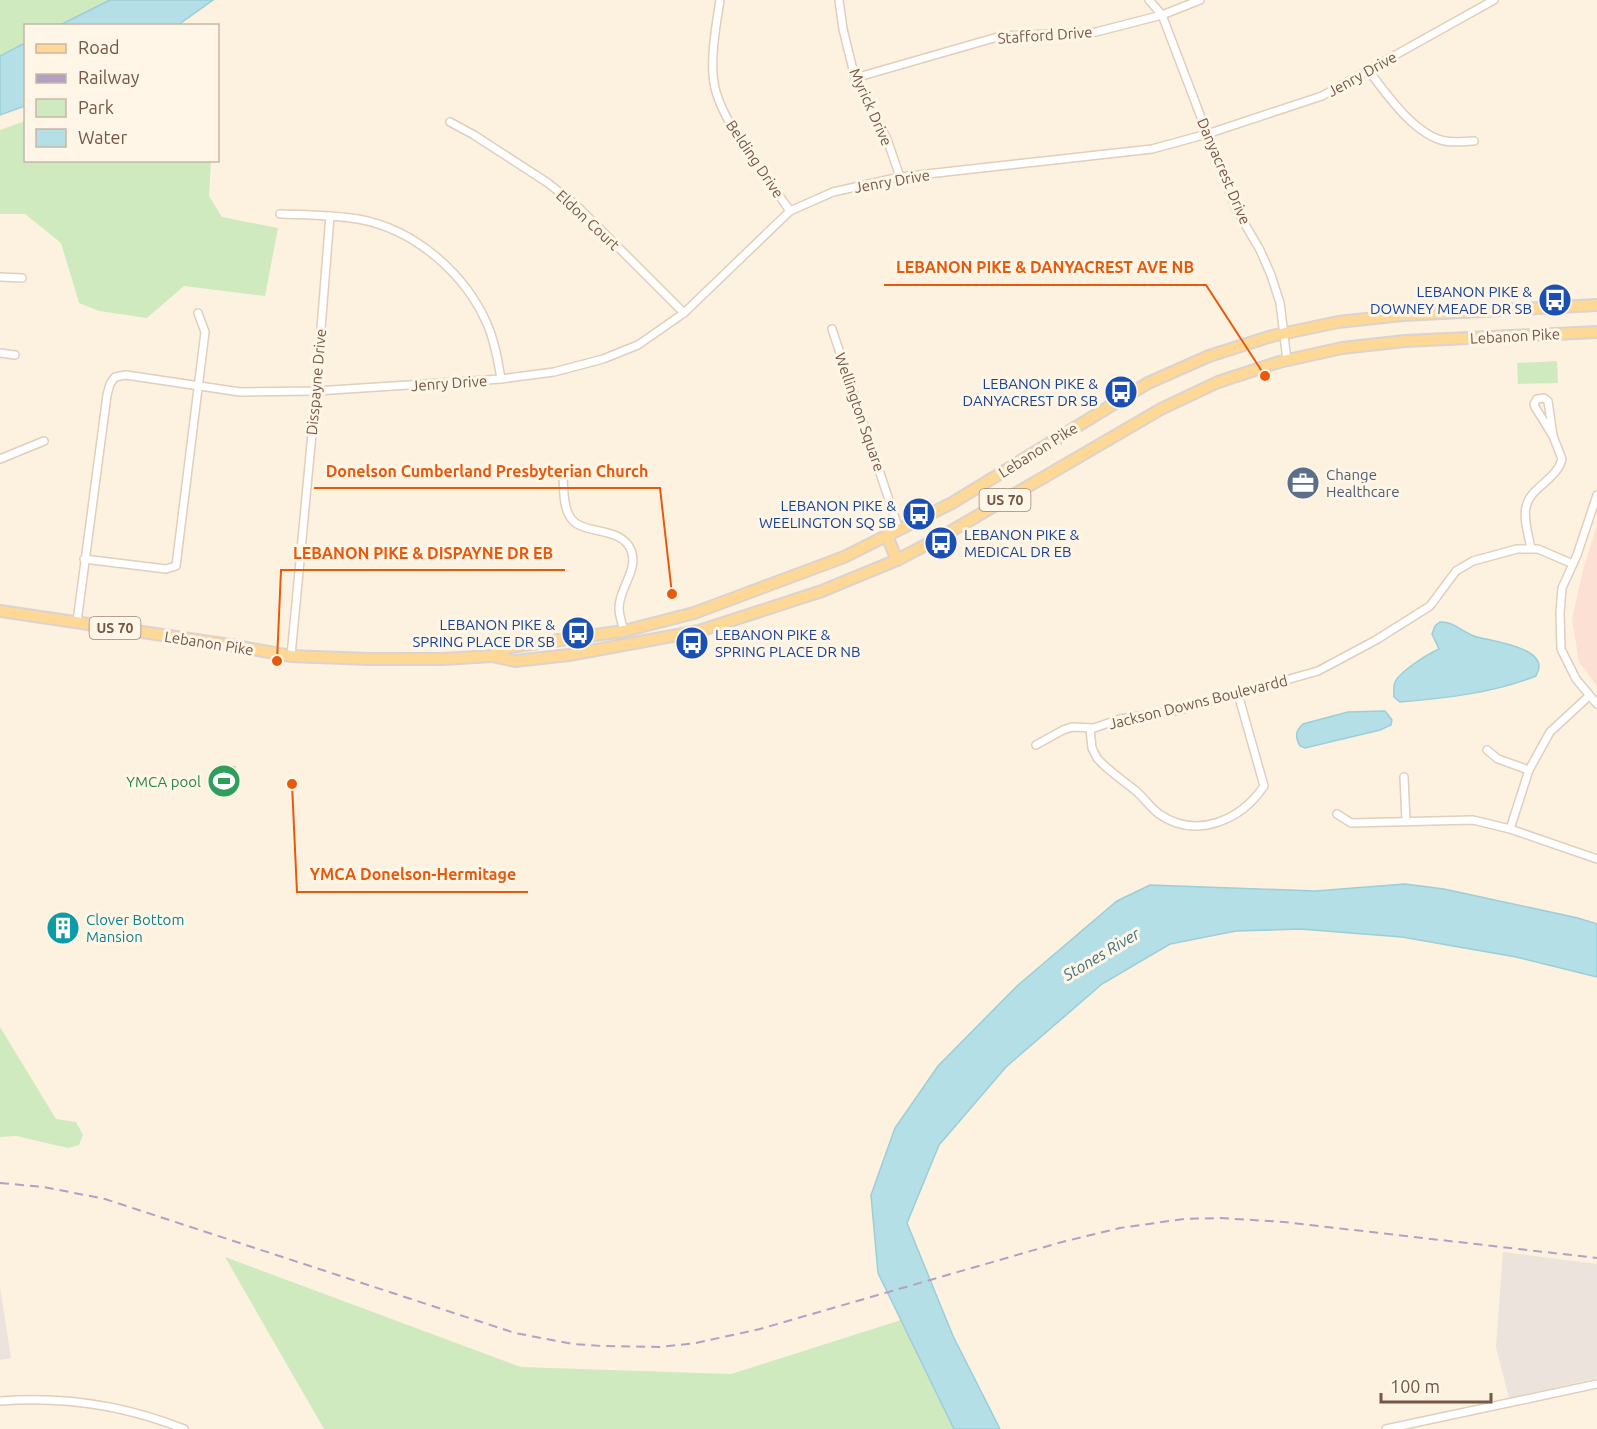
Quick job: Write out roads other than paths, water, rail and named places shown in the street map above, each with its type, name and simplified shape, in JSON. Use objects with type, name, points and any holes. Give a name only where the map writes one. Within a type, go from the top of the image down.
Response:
[{"type":"main road","name":"Lebanon Pike","points":[[492,656],[510,647],[624,631],[693,613],[812,571],[887,537],[952,503],[1148,383],[1209,356],[1284,333],[1338,322],[1403,315],[1597,304]]},
{"type":"main road","name":"Lebanon Pike","points":[[0,611],[291,656],[443,659],[492,656],[515,661],[569,655],[699,631],[822,591],[897,560],[951,532],[1161,410],[1218,382],[1287,360],[1342,348],[1405,341],[1597,332]]},
{"type":"main road","points":[[887,537],[897,560]]},
{"type":"main road","points":[[720,604],[725,622]]},
{"type":"street","name":"Belding Drive","points":[[720,0],[714,43],[715,87],[727,119],[790,211]]},
{"type":"street","name":"Myrick Drive","points":[[839,0],[843,29],[855,78],[887,140],[900,177]]},
{"type":"street","name":"Danyacrest Drive","points":[[1149,0],[1162,15],[1236,208],[1260,250],[1270,275],[1280,303],[1287,360]]},
{"type":"street","name":"Stafford Drive","points":[[855,78],[1001,36],[1096,32],[1162,15],[1200,0]]},
{"type":"street","name":"Jenry Drive","points":[[84,560],[110,384],[115,377],[126,375],[240,392],[316,391],[501,380],[554,372],[603,359],[638,345],[684,313],[790,211],[833,192],[900,177],[1152,148],[1207,134],[1323,96],[1494,0]]},
{"type":"street","points":[[1369,72],[1399,110],[1422,130],[1445,141],[1474,141]]},
{"type":"street","name":"Eldon Court","points":[[450,122],[539,177],[578,207],[684,313]]},
{"type":"street","points":[[280,214],[359,219],[400,233],[419,244],[453,272],[478,307],[495,347],[501,380]]},
{"type":"street","name":"Disspayne Drive","points":[[291,656],[330,216]]},
{"type":"street","points":[[0,277],[22,278]]},
{"type":"street","points":[[77,622],[84,560],[166,569],[176,566],[205,332],[198,313]]},
{"type":"street","name":"Wellington Square","points":[[832,328],[900,530]]},
{"type":"street","points":[[0,353],[15,355]]},
{"type":"street","points":[[1531,549],[1525,514],[1526,506],[1529,498],[1556,473],[1561,463],[1561,456],[1552,436],[1535,407],[1537,399],[1544,398],[1548,401],[1552,436]]},
{"type":"street","points":[[0,459],[44,441]]},
{"type":"street","points":[[563,478],[569,517],[580,524],[620,536],[631,549],[633,566],[622,589],[619,609],[624,631]]},
{"type":"street","points":[[1597,495],[1573,564],[1562,588],[1560,613],[1561,649],[1576,679],[1597,704]]},
{"type":"street","name":"Jackson Downs Boulevardd","points":[[1036,745],[1063,730],[1080,727],[1090,729],[1120,719],[1180,710],[1318,671],[1410,620],[1430,606],[1462,566],[1500,553],[1517,549],[1538,549],[1573,564]]},
{"type":"street","points":[[1090,729],[1092,748],[1096,758],[1160,814],[1184,825],[1210,825],[1231,818],[1244,810],[1264,786],[1238,694]]},
{"type":"street","points":[[1510,829],[1529,770],[1550,732],[1589,696]]},
{"type":"street","points":[[1486,750],[1498,759],[1529,770]]},
{"type":"street","points":[[1404,777],[1406,821]]},
{"type":"street","points":[[1336,814],[1351,823],[1473,820],[1510,829],[1597,859]]},
{"type":"street","points":[[1386,1429],[1597,1384]]},
{"type":"street","points":[[0,1401],[46,1399],[97,1404],[134,1412],[184,1429]]},
{"type":"water","points":[[110,0],[213,0],[179,24],[62,24]]},
{"type":"water","points":[[24,44],[24,106],[0,115],[0,56]]},
{"type":"water","points":[[1440,622],[1449,623],[1474,636],[1523,649],[1537,660],[1539,667],[1536,676],[1486,691],[1400,702],[1394,697],[1395,682],[1408,668],[1439,649],[1432,634],[1435,626]]},
{"type":"water","points":[[1385,711],[1392,720],[1391,725],[1380,730],[1305,748],[1300,746],[1297,740],[1298,729],[1303,724],[1348,712]]},
{"type":"water","name":"YMCA pool","points":[[219,765],[235,767],[230,794],[215,792]]},
{"type":"water","name":"Stones River","points":[[1405,884],[1444,889],[1597,924],[1597,977],[1516,957],[1402,937],[1300,929],[1236,931],[1170,944],[1102,984],[1006,1067],[939,1145],[907,1223],[953,1336],[1000,1429],[954,1429],[878,1273],[871,1195],[895,1128],[938,1066],[1017,986],[1117,901],[1150,885],[1315,891]]},
{"type":"railway","points":[[0,1183],[44,1187],[105,1199],[515,1333],[573,1344],[602,1346],[660,1347],[696,1343],[760,1329],[1062,1242],[1120,1228],[1184,1219],[1220,1218],[1284,1222],[1597,1258]]},
{"type":"place","name":"LEBANON PIKE & DOWNEY MEADE DR SB","points":[[1555,300]]},
{"type":"place","name":"LEBANON PIKE & DANYACREST AVE NB","points":[[1265,376]]},
{"type":"place","name":"LEBANON PIKE & DANYACREST DR SB","points":[[1121,392]]},
{"type":"place","name":"Change Healthcare","points":[[1303,483]]},
{"type":"place","name":"LEBANON PIKE & WEELINGTON SQ SB","points":[[919,514]]},
{"type":"place","name":"LEBANON PIKE & MEDICAL DR EB","points":[[941,543]]},
{"type":"place","name":"Donelson Cumberland Presbyterian Church","points":[[672,594]]},
{"type":"place","name":"LEBANON PIKE & SPRING PLACE DR SB","points":[[578,633]]},
{"type":"place","name":"LEBANON PIKE & SPRING PLACE DR NB","points":[[692,643]]},
{"type":"place","name":"LEBANON PIKE & DISPAYNE DR EB","points":[[277,661]]},
{"type":"place","name":"YMCA pool","points":[[224,781]]},
{"type":"place","name":"YMCA Donelson-Hermitage","points":[[292,784]]},
{"type":"place","name":"Clover Bottom Mansion","points":[[63,928]]}]
